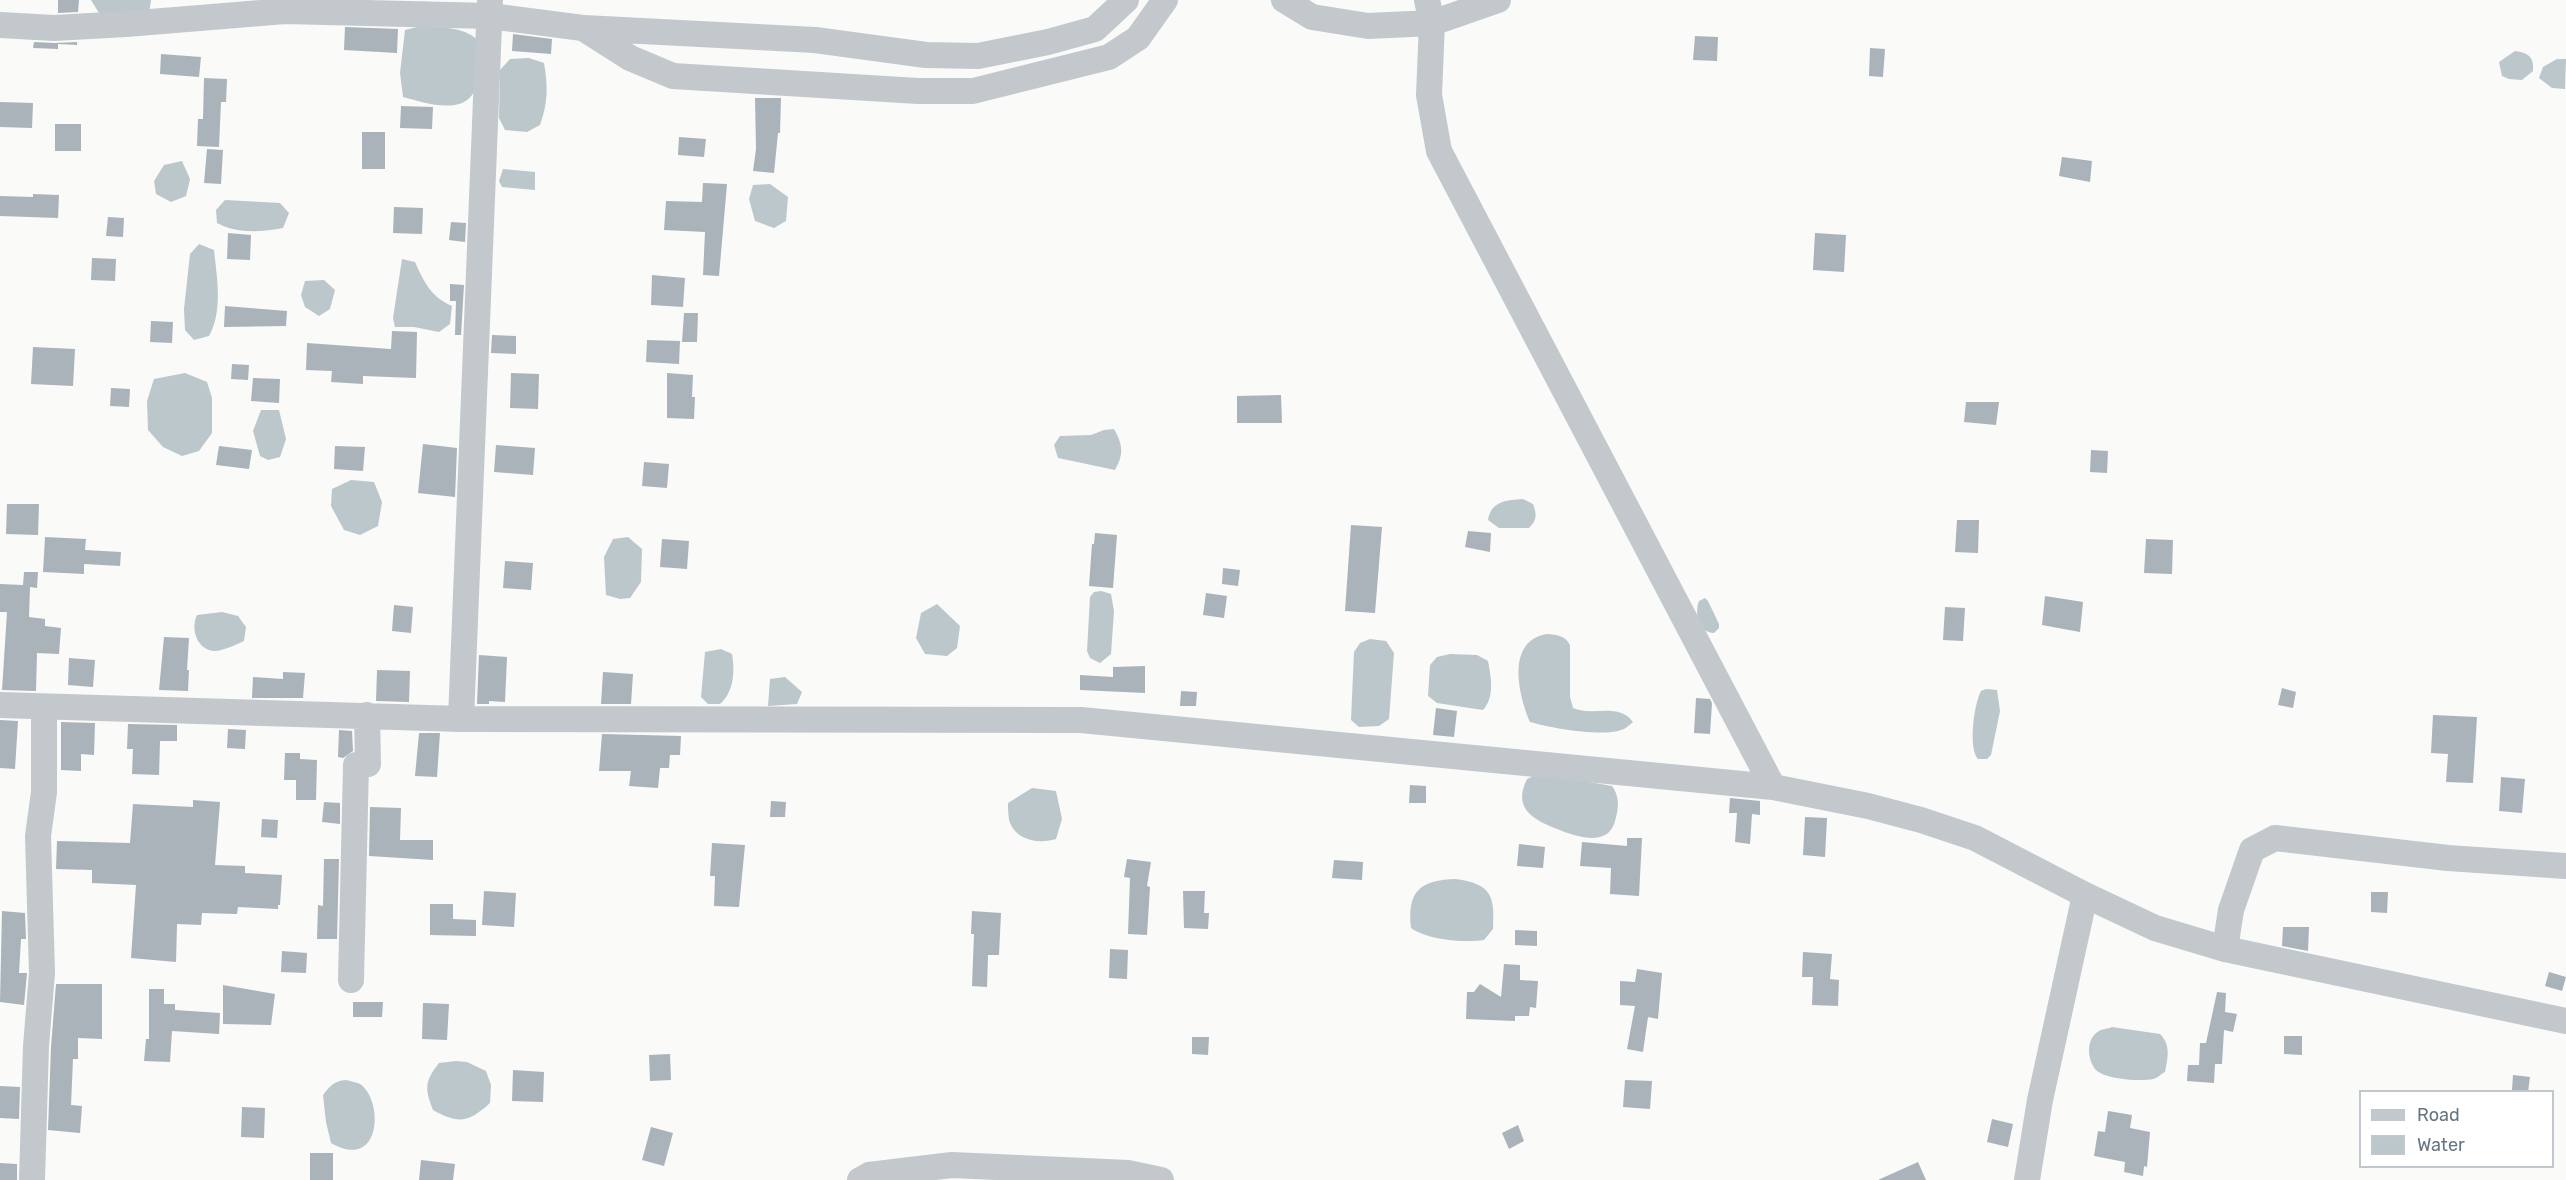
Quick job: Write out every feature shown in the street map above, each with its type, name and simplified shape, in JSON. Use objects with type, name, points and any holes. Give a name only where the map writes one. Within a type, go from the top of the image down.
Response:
[{"type":"street","points":[[0,25],[54,28],[285,11],[490,8],[583,28],[815,40],[926,55],[978,56],[1048,42],[1095,29],[1126,0]]},
{"type":"street","points":[[583,28],[630,58],[673,76],[918,91],[973,91],[1109,57],[1138,38],[1165,0]]},
{"type":"street","points":[[1284,0],[1312,16],[1368,26],[1430,11],[1498,0]]},
{"type":"street","points":[[461,720],[490,8]]},
{"type":"street","points":[[1430,11],[1429,95],[1439,151],[1773,787]]},
{"type":"street","points":[[0,705],[367,715],[461,720],[1081,720],[1773,787],[1868,806],[1975,838],[2155,928],[2225,949],[2566,1021]]},
{"type":"street","points":[[32,1180],[36,1046],[42,973],[38,836],[44,792],[44,707]]},
{"type":"street","points":[[351,980],[356,765],[368,764],[367,715]]},
{"type":"street","points":[[2225,949],[2231,910],[2252,850],[2275,838],[2448,858],[2566,866]]},
{"type":"street","points":[[2027,1180],[2040,1100],[2085,895]]},
{"type":"street","points":[[860,1180],[869,1175],[952,1165],[1128,1173],[1161,1180]]},
{"type":"water","points":[[91,0],[151,0],[149,14],[99,13]]},
{"type":"water","points":[[421,26],[462,31],[476,38],[481,44],[474,92],[460,104],[431,104],[403,97],[400,73],[405,30]]},
{"type":"water","points":[[2515,51],[2524,53],[2533,62],[2533,71],[2522,80],[2502,76],[2499,62]]},
{"type":"water","points":[[529,58],[544,63],[546,94],[545,109],[540,125],[527,132],[505,130],[499,118],[500,70],[510,59]]},
{"type":"water","points":[[2557,59],[2566,59],[2565,89],[2552,88],[2539,78],[2543,67]]},
{"type":"water","points":[[182,161],[190,179],[186,196],[171,202],[156,194],[154,181],[164,165]]},
{"type":"water","points":[[503,169],[535,172],[535,190],[502,187],[499,181]]},
{"type":"water","points":[[770,184],[788,197],[786,221],[774,228],[755,221],[749,199],[753,185]]},
{"type":"water","points":[[225,200],[280,203],[289,213],[283,228],[258,231],[232,229],[217,223],[216,210]]},
{"type":"water","points":[[199,244],[214,250],[218,305],[209,336],[194,340],[185,330],[184,309],[190,254]]},
{"type":"water","points":[[402,259],[415,262],[433,293],[452,306],[450,324],[439,332],[414,327],[395,327],[393,318]]},
{"type":"water","points":[[324,280],[335,290],[330,309],[319,316],[305,307],[301,295],[305,281]]},
{"type":"water","points":[[185,373],[207,382],[212,398],[212,433],[199,451],[182,456],[163,447],[148,430],[147,401],[154,379]]},
{"type":"water","points":[[261,410],[279,410],[286,439],[280,457],[268,460],[260,456],[253,431]]},
{"type":"water","points":[[1114,429],[1121,450],[1115,470],[1058,458],[1054,445],[1060,436],[1091,435]]},
{"type":"water","points":[[351,480],[374,482],[382,502],[378,526],[360,535],[344,530],[331,506],[332,489]]},
{"type":"water","points":[[1523,499],[1533,504],[1535,511],[1535,520],[1529,528],[1499,528],[1488,520],[1496,505]]},
{"type":"water","points":[[628,537],[642,549],[641,582],[630,598],[620,599],[606,595],[604,557],[613,539]]},
{"type":"water","points":[[1101,591],[1111,594],[1114,611],[1111,654],[1100,663],[1090,658],[1087,651],[1090,597],[1094,592]]},
{"type":"water","points":[[1705,598],[1719,624],[1719,628],[1714,633],[1705,630],[1699,622],[1697,611],[1699,601]]},
{"type":"water","points":[[937,604],[960,626],[957,648],[947,656],[925,654],[916,638],[921,613]]},
{"type":"water","points":[[222,612],[238,616],[246,627],[244,641],[221,650],[207,649],[198,641],[196,635],[194,628],[197,615]]},
{"type":"water","points":[[1547,634],[1563,637],[1570,645],[1570,697],[1573,708],[1613,711],[1627,716],[1633,722],[1626,728],[1601,733],[1563,729],[1530,722],[1519,683],[1520,657],[1525,647],[1534,639]]},
{"type":"water","points":[[1370,639],[1386,641],[1394,653],[1389,719],[1379,726],[1359,727],[1351,720],[1354,652],[1360,643]]},
{"type":"water","points":[[721,649],[732,654],[731,687],[720,704],[708,704],[701,697],[705,652]]},
{"type":"water","points":[[1450,654],[1477,655],[1488,661],[1491,693],[1483,710],[1437,703],[1428,696],[1430,665],[1437,657]]},
{"type":"water","points":[[785,677],[802,692],[797,704],[768,706],[770,679]]},
{"type":"water","points":[[1997,690],[2000,711],[1991,755],[1987,759],[1978,759],[1973,746],[1974,715],[1978,697],[1981,691]]},
{"type":"water","points":[[1536,775],[1549,775],[1612,786],[1617,796],[1618,806],[1611,829],[1603,836],[1588,838],[1562,831],[1536,819],[1524,807],[1522,799],[1527,779]]},
{"type":"water","points":[[1032,788],[1056,791],[1062,819],[1056,839],[1030,840],[1018,834],[1010,823],[1008,803]]},
{"type":"water","points":[[1456,879],[1477,884],[1488,893],[1493,908],[1493,929],[1484,940],[1446,940],[1411,928],[1411,904],[1419,890],[1434,882]]},
{"type":"water","points":[[2112,1027],[2160,1034],[2167,1047],[2165,1072],[2153,1079],[2131,1080],[2106,1075],[2095,1069],[2089,1054],[2092,1038],[2099,1031]]},
{"type":"water","points":[[467,1062],[486,1071],[491,1085],[490,1103],[469,1118],[449,1118],[433,1110],[428,1096],[428,1081],[439,1063]]},
{"type":"water","points":[[346,1080],[360,1084],[368,1092],[373,1104],[374,1130],[369,1141],[360,1148],[348,1149],[331,1143],[326,1122],[323,1095],[333,1084]]},
{"type":"building","points":[[58,0],[79,0],[78,12],[58,13]]},
{"type":"building","points":[[345,27],[398,29],[397,53],[344,50]]},
{"type":"building","points":[[513,34],[552,39],[551,54],[512,51]]},
{"type":"building","points":[[1695,36],[1718,37],[1717,61],[1693,60]]},
{"type":"building","points":[[34,42],[77,42],[77,45],[58,44],[58,49],[33,48]]},
{"type":"building","points":[[1870,48],[1885,49],[1883,77],[1869,76]]},
{"type":"building","points":[[161,54],[201,57],[199,77],[160,74]]},
{"type":"building","points":[[204,78],[227,79],[226,102],[221,102],[219,147],[197,146],[198,119],[203,119]]},
{"type":"building","points":[[755,98],[781,98],[780,133],[778,133],[774,173],[753,171],[756,149]]},
{"type":"building","points":[[0,102],[33,103],[32,128],[0,127]]},
{"type":"building","points":[[401,106],[433,107],[432,129],[400,128]]},
{"type":"building","points":[[55,124],[81,124],[81,151],[55,151]]},
{"type":"building","points":[[362,132],[385,132],[385,169],[362,169]]},
{"type":"building","points":[[679,137],[706,139],[704,157],[678,155]]},
{"type":"building","points":[[207,149],[223,150],[221,184],[204,183]]},
{"type":"building","points":[[2062,157],[2092,161],[2090,182],[2059,176]]},
{"type":"building","points":[[703,183],[727,184],[719,276],[703,275],[705,232],[664,230],[666,201],[702,202]]},
{"type":"building","points":[[33,194],[59,195],[58,218],[0,216],[0,196],[33,197]]},
{"type":"building","points":[[394,207],[423,208],[422,234],[393,233]]},
{"type":"building","points":[[108,217],[124,218],[123,237],[106,236]]},
{"type":"building","points":[[451,222],[466,223],[465,242],[449,240]]},
{"type":"building","points":[[228,233],[251,235],[250,260],[227,259]]},
{"type":"building","points":[[1815,233],[1846,235],[1844,272],[1813,270]]},
{"type":"building","points":[[92,258],[116,259],[115,281],[91,280]]},
{"type":"building","points":[[652,275],[685,278],[683,307],[651,305]]},
{"type":"building","points":[[450,284],[464,285],[461,335],[455,335],[456,301],[450,301]]},
{"type":"building","points":[[225,306],[287,311],[286,326],[224,327]]},
{"type":"building","points":[[684,313],[698,313],[697,342],[682,342]]},
{"type":"building","points":[[151,321],[173,322],[172,343],[150,342]]},
{"type":"building","points":[[392,331],[417,332],[416,378],[363,376],[363,384],[331,382],[332,371],[306,370],[307,343],[391,349]]},
{"type":"building","points":[[492,335],[516,336],[516,354],[491,353]]},
{"type":"building","points":[[647,340],[680,341],[679,364],[646,362]]},
{"type":"building","points":[[33,347],[75,349],[73,386],[31,384]]},
{"type":"building","points":[[232,364],[249,365],[248,380],[231,379]]},
{"type":"building","points":[[511,373],[539,374],[538,409],[510,408]]},
{"type":"building","points":[[667,373],[693,375],[694,419],[667,418]]},
{"type":"building","points":[[253,378],[280,379],[279,403],[251,401]]},
{"type":"building","points":[[111,388],[130,389],[129,407],[110,406]]},
{"type":"building","points":[[1281,395],[1282,423],[1237,423],[1237,396]]},
{"type":"building","points":[[1966,402],[1999,402],[1996,425],[1964,422]]},
{"type":"building","points":[[423,444],[457,448],[455,497],[418,493]]},
{"type":"building","points":[[496,445],[535,448],[533,475],[494,472]]},
{"type":"building","points":[[219,446],[252,450],[249,469],[216,465]]},
{"type":"building","points":[[335,446],[365,447],[363,471],[334,469]]},
{"type":"building","points":[[2091,450],[2108,451],[2107,473],[2090,472]]},
{"type":"building","points":[[644,462],[669,464],[667,488],[642,486]]},
{"type":"building","points":[[7,504],[39,504],[38,535],[6,534]]},
{"type":"building","points":[[1957,520],[1979,520],[1978,553],[1955,552]]},
{"type":"building","points":[[1351,525],[1382,527],[1375,613],[1345,611]]},
{"type":"building","points":[[1468,531],[1491,533],[1490,552],[1465,547]]},
{"type":"building","points":[[1095,533],[1117,535],[1113,588],[1089,586]]},
{"type":"building","points":[[45,537],[86,539],[85,550],[121,552],[120,566],[84,564],[84,574],[43,572]]},
{"type":"building","points":[[662,539],[689,541],[687,569],[660,567]]},
{"type":"building","points":[[2146,539],[2173,540],[2172,574],[2144,573]]},
{"type":"building","points":[[505,561],[533,563],[531,590],[503,588]]},
{"type":"building","points":[[1223,568],[1240,570],[1238,586],[1222,584]]},
{"type":"building","points":[[24,572],[38,572],[37,588],[30,587],[29,617],[45,619],[45,626],[61,628],[59,654],[37,653],[36,691],[2,690],[7,612],[0,612],[0,584],[23,585]]},
{"type":"building","points":[[1206,593],[1227,596],[1224,618],[1203,615]]},
{"type":"building","points":[[2045,596],[2083,602],[2080,632],[2042,625]]},
{"type":"building","points":[[394,605],[413,607],[411,633],[392,631]]},
{"type":"building","points":[[1945,607],[1965,608],[1963,641],[1943,640]]},
{"type":"building","points":[[164,637],[189,638],[188,691],[159,690]]},
{"type":"building","points":[[479,655],[507,657],[505,702],[489,701],[489,704],[477,704]]},
{"type":"building","points":[[69,658],[95,660],[93,687],[68,685]]},
{"type":"building","points":[[1145,666],[1145,693],[1080,690],[1080,675],[1113,677],[1113,667]]},
{"type":"building","points":[[377,670],[410,671],[409,702],[376,701]]},
{"type":"building","points":[[283,672],[305,673],[303,698],[252,698],[253,677],[283,679]]},
{"type":"building","points":[[603,672],[633,674],[631,704],[601,704]]},
{"type":"building","points":[[2282,688],[2296,692],[2293,708],[2278,705]]},
{"type":"building","points":[[1181,691],[1197,692],[1196,706],[1180,706]]},
{"type":"building","points":[[1696,698],[1710,699],[1712,703],[1710,734],[1694,733]]},
{"type":"building","points":[[1436,708],[1457,711],[1454,737],[1433,735]]},
{"type":"building","points":[[2433,715],[2477,717],[2473,783],[2446,782],[2448,754],[2431,753]]},
{"type":"building","points":[[0,720],[18,721],[15,769],[0,768]]},
{"type":"building","points":[[61,722],[95,723],[94,755],[81,754],[81,771],[61,770]]},
{"type":"building","points":[[128,724],[177,725],[177,741],[160,741],[159,775],[132,774],[133,749],[127,749]]},
{"type":"building","points":[[228,729],[246,730],[245,749],[227,748]]},
{"type":"building","points":[[339,730],[352,731],[353,751],[343,758],[338,757]]},
{"type":"building","points":[[419,733],[440,733],[437,777],[415,776]]},
{"type":"building","points":[[602,734],[681,736],[680,755],[670,755],[669,768],[660,768],[658,788],[629,786],[631,771],[599,771]]},
{"type":"building","points":[[285,753],[300,753],[300,759],[317,760],[316,800],[296,800],[296,780],[284,780]]},
{"type":"building","points":[[2501,777],[2525,779],[2522,813],[2499,811]]},
{"type":"building","points":[[1410,785],[1426,786],[1426,803],[1409,803]]},
{"type":"building","points":[[1730,798],[1760,801],[1760,815],[1752,814],[1750,844],[1735,842],[1737,813],[1729,813]]},
{"type":"building","points":[[193,800],[220,802],[215,865],[245,866],[245,873],[282,875],[280,905],[278,909],[238,907],[237,914],[202,913],[201,925],[177,924],[176,962],[131,958],[136,885],[92,883],[92,870],[56,869],[57,841],[130,843],[133,804],[193,807]]},
{"type":"building","points":[[771,801],[786,802],[785,817],[770,817]]},
{"type":"building","points":[[324,802],[340,803],[340,824],[322,822]]},
{"type":"building","points":[[370,807],[401,808],[400,840],[433,840],[433,860],[369,856]]},
{"type":"building","points":[[1805,817],[1827,818],[1825,857],[1803,855]]},
{"type":"building","points":[[262,819],[278,820],[277,838],[261,837]]},
{"type":"building","points":[[1627,838],[1642,838],[1639,896],[1610,894],[1611,868],[1580,866],[1582,842],[1627,846]]},
{"type":"building","points":[[712,843],[745,845],[739,907],[714,906],[715,876],[710,876]]},
{"type":"building","points":[[1519,844],[1545,847],[1543,868],[1517,866]]},
{"type":"building","points":[[324,859],[339,859],[337,939],[317,939],[318,905],[323,906]]},
{"type":"building","points":[[1127,859],[1151,862],[1147,886],[1150,887],[1147,935],[1128,934],[1130,878],[1124,877]]},
{"type":"building","points":[[1334,860],[1363,862],[1362,880],[1332,878]]},
{"type":"building","points":[[484,891],[516,893],[514,927],[482,925]]},
{"type":"building","points":[[1183,891],[1205,891],[1204,913],[1209,913],[1208,929],[1184,928]]},
{"type":"building","points":[[2371,892],[2388,892],[2387,913],[2371,912]]},
{"type":"building","points":[[430,904],[453,904],[453,919],[476,920],[476,936],[430,935]]},
{"type":"building","points":[[2,911],[25,913],[26,939],[21,939],[19,973],[27,973],[24,1005],[0,1002]]},
{"type":"building","points":[[972,911],[1001,913],[999,955],[988,955],[987,987],[972,986],[974,934],[971,934]]},
{"type":"building","points":[[2283,927],[2309,927],[2308,951],[2282,946]]},
{"type":"building","points":[[1515,930],[1537,931],[1537,946],[1515,945]]},
{"type":"building","points":[[1110,949],[1128,950],[1127,979],[1109,978]]},
{"type":"building","points":[[282,951],[307,953],[306,973],[281,972]]},
{"type":"building","points":[[1803,952],[1832,954],[1830,979],[1839,980],[1838,1006],[1812,1005],[1813,977],[1802,977]]},
{"type":"building","points":[[1504,964],[1520,965],[1520,980],[1538,981],[1536,1008],[1530,1007],[1529,1016],[1515,1016],[1515,1021],[1466,1019],[1467,992],[1474,992],[1480,984],[1501,997]]},
{"type":"building","points":[[1637,969],[1662,973],[1658,1019],[1648,1017],[1643,1052],[1627,1049],[1635,1006],[1620,1005],[1620,981],[1635,982]]},
{"type":"building","points":[[2549,972],[2566,977],[2562,991],[2545,986]]},
{"type":"building","points":[[56,984],[102,984],[102,1039],[78,1038],[78,1059],[73,1059],[71,1105],[82,1106],[80,1133],[48,1130]]},
{"type":"building","points":[[223,985],[275,994],[271,1025],[223,1024]]},
{"type":"building","points":[[149,989],[164,989],[164,1004],[175,1004],[175,1010],[220,1013],[219,1034],[172,1031],[170,1062],[144,1061],[146,1039],[149,1039]]},
{"type":"building","points":[[2217,992],[2226,993],[2225,1012],[2237,1014],[2233,1032],[2224,1030],[2222,1064],[2215,1064],[2214,1083],[2187,1081],[2188,1065],[2199,1065],[2200,1043],[2206,1043]]},
{"type":"building","points":[[353,1002],[383,1002],[382,1017],[353,1017]]},
{"type":"building","points":[[423,1003],[449,1004],[447,1040],[422,1039]]},
{"type":"building","points":[[2284,1036],[2302,1036],[2302,1055],[2284,1054]]},
{"type":"building","points":[[1192,1037],[1209,1037],[1208,1055],[1192,1054]]},
{"type":"building","points":[[670,1054],[671,1080],[650,1081],[649,1055]]},
{"type":"building","points":[[513,1070],[544,1072],[543,1102],[512,1101]]},
{"type":"building","points":[[2513,1075],[2530,1077],[2528,1090],[2512,1090]]},
{"type":"building","points":[[1625,1080],[1652,1081],[1650,1109],[1623,1107]]},
{"type":"building","points":[[0,1086],[20,1087],[19,1119],[0,1118]]},
{"type":"building","points":[[242,1107],[265,1108],[264,1138],[241,1137]]},
{"type":"building","points":[[2108,1111],[2132,1115],[2130,1128],[2150,1132],[2147,1167],[2144,1166],[2143,1176],[2124,1172],[2125,1162],[2094,1156],[2098,1131],[2105,1132]]},
{"type":"building","points":[[1992,1119],[2013,1124],[2008,1147],[1987,1142]]},
{"type":"building","points":[[1518,1125],[1524,1141],[1509,1149],[1502,1133]]},
{"type":"building","points":[[651,1127],[673,1133],[664,1166],[642,1160]]},
{"type":"building","points":[[310,1153],[333,1153],[333,1180],[310,1180]]},
{"type":"building","points":[[421,1160],[455,1164],[453,1180],[419,1180]]},
{"type":"building","points":[[1918,1162],[1926,1180],[1878,1180]]},
{"type":"building","points":[[0,1163],[17,1164],[17,1180],[0,1180]]}]
